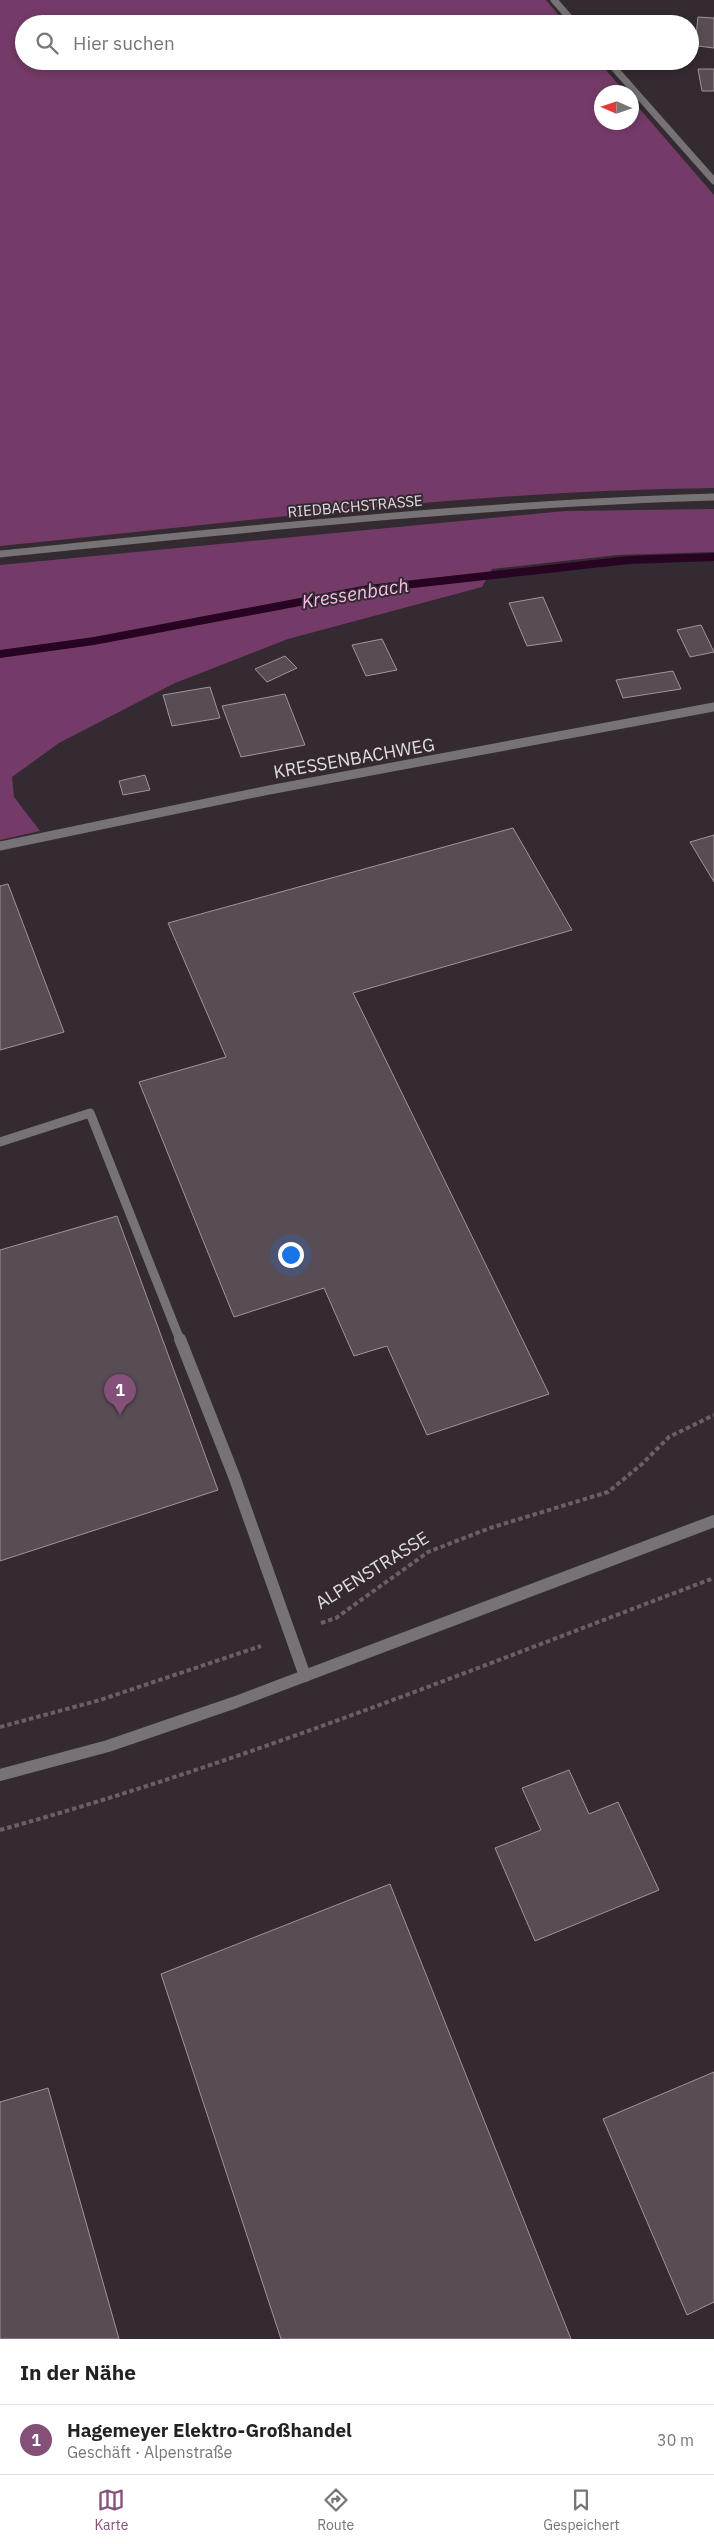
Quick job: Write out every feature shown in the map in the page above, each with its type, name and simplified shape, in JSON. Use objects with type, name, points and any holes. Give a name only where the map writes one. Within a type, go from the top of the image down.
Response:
[{"type":"street","points":[[554,0],[567,15]]},
{"type":"street","points":[[616,70],[714,180]]},
{"type":"street","name":"RIEDBACHSTRASSE","points":[[0,554],[490,507],[594,500],[714,497]]},
{"type":"street","name":"KRESSENBACHWEG","points":[[0,846],[269,790],[714,707]]},
{"type":"street","points":[[0,1142],[90,1113],[234,1476],[305,1676]]},
{"type":"street","points":[[0,1776],[108,1746],[305,1676],[714,1521]]},
{"type":"path","name":"ALPENSTRASSE","points":[[0,1727],[100,1700],[336,1618],[428,1552],[490,1528],[608,1492],[642,1464],[669,1437],[714,1415]]},
{"type":"path","points":[[0,1830],[94,1804],[296,1736],[714,1578]]},
{"type":"shaded area","points":[[0,0],[546,0],[558,15],[15,15],[15,70],[606,70],[619,85],[594,85],[594,130],[639,130],[639,108],[714,195],[714,488],[624,490],[535,495],[446,501],[0,546]]},
{"type":"shaded area","points":[[714,509],[714,552],[617,555],[492,569],[482,587],[288,639],[175,683],[59,743],[12,777],[14,797],[40,831],[0,840],[0,565],[565,511]]},
{"type":"building","points":[[699,17],[714,18],[714,48],[699,46]]},
{"type":"building","points":[[714,69],[714,91],[702,91],[698,70]]},
{"type":"building","points":[[543,597],[562,641],[527,646],[509,603]]},
{"type":"building","points":[[701,625],[714,652],[690,657],[677,630]]},
{"type":"building","points":[[382,639],[397,670],[366,676],[352,645]]},
{"type":"building","points":[[285,656],[297,668],[267,682],[255,669]]},
{"type":"building","points":[[673,671],[681,689],[623,698],[616,680]]},
{"type":"building","points":[[210,687],[220,718],[172,726],[163,695]]},
{"type":"building","points":[[285,694],[305,745],[241,757],[222,706]]},
{"type":"building","points":[[145,775],[150,790],[123,795],[119,781]]},
{"type":"building","points":[[513,828],[572,930],[353,993],[549,1394],[427,1435],[387,1346],[354,1356],[324,1288],[234,1317],[139,1082],[226,1057],[168,923]]},
{"type":"building","points":[[714,835],[714,882],[690,842]]},
{"type":"building","points":[[8,884],[64,1032],[0,1050],[0,886]]},
{"type":"building","points":[[117,1216],[218,1490],[0,1561],[0,1250]]},
{"type":"building","points":[[569,1770],[589,1814],[618,1802],[659,1890],[535,1941],[495,1848],[541,1830],[522,1788]]},
{"type":"building","points":[[390,1884],[571,2339],[281,2339],[161,1974]]},
{"type":"building","points":[[714,2072],[714,2302],[687,2315],[603,2119]]},
{"type":"building","points":[[48,2088],[119,2339],[0,2339],[0,2102]]},
{"type":"waterway","name":"Kressenbach","points":[[0,654],[94,641],[368,589],[629,560],[714,557]]},
{"type":"place","name":"Hagemeyer Elektro-Großhandel","points":[[120,1415]]}]
